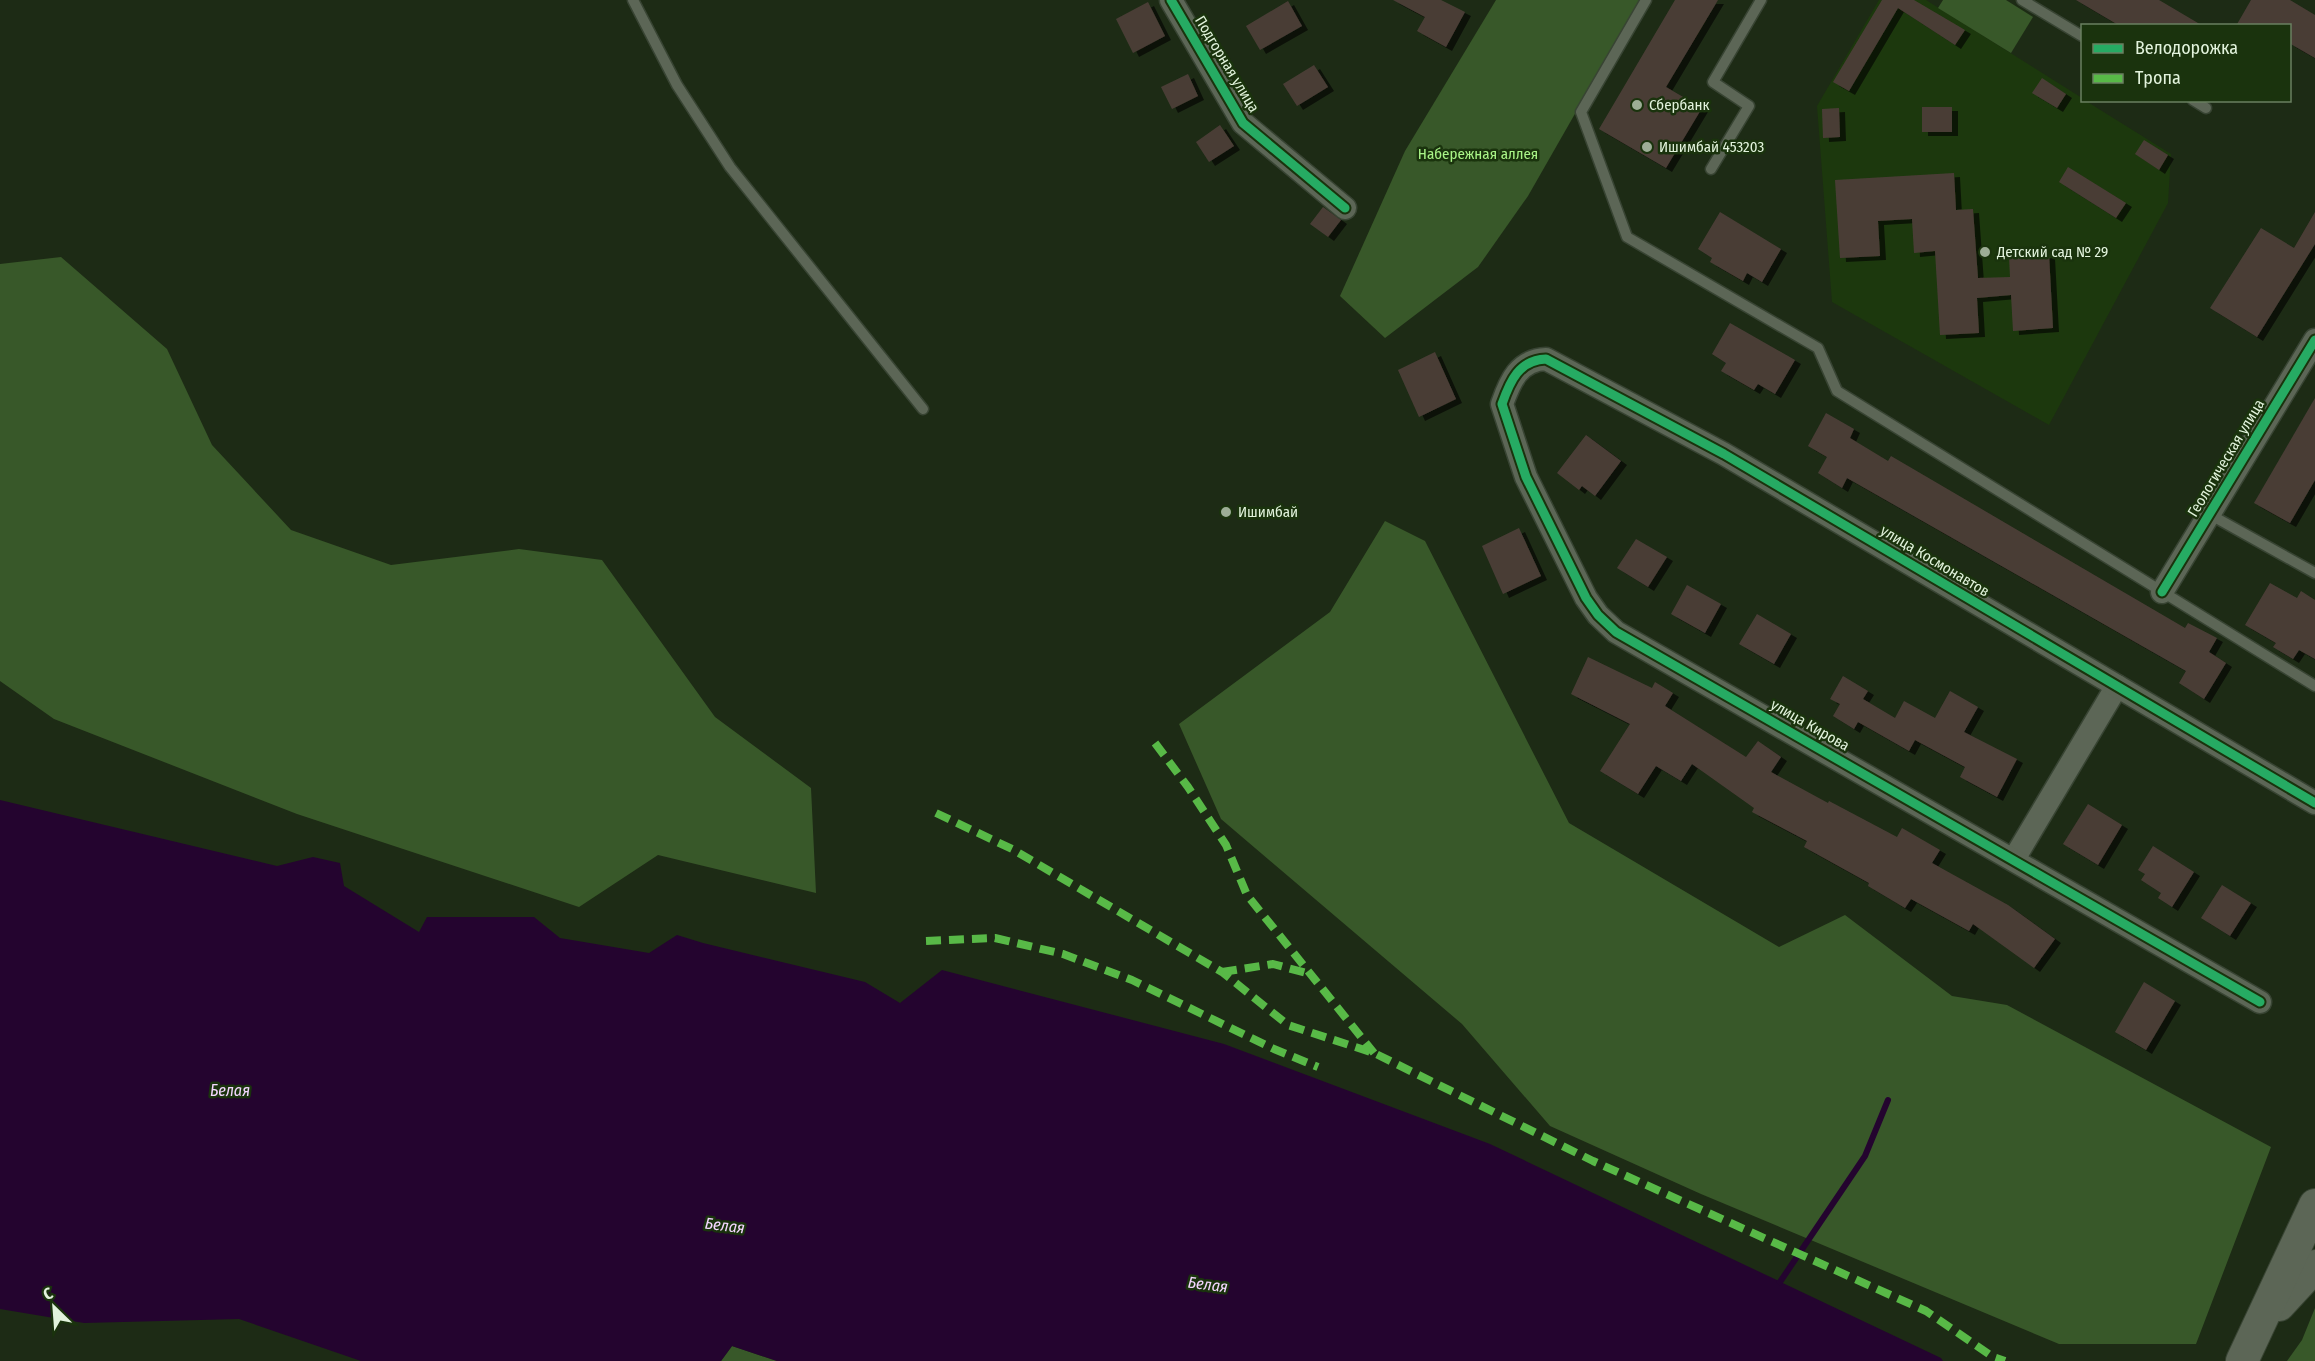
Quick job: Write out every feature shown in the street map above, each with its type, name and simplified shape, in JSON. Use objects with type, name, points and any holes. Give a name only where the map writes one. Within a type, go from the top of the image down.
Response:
[{"type":"main road","points":[[2242,1361],[2315,1205]]},
{"type":"main road","points":[[2258,1328],[2315,1266]]},
{"type":"street","name":"Подгорная улица","points":[[1171,0],[1243,123],[1345,208]]},
{"type":"street","name":"Геологическая улица","points":[[2162,592],[2315,340]]},
{"type":"street","name":"улица Космонавтов","points":[[1533,360],[1546,359],[1724,454],[2315,803]]},
{"type":"street","name":"улица Кирова","points":[[1533,360],[1522,366],[1506,392],[1502,404],[1504,415],[1526,477],[1586,598],[1598,615],[1616,632],[2260,1002]]},
{"type":"street","points":[[2014,859],[2117,686]]},
{"type":"lane","points":[[633,0],[677,85],[730,167],[923,409]]},
{"type":"lane","points":[[1646,0],[1581,112],[1627,237],[1818,348],[1837,392],[2315,686]]},
{"type":"lane","points":[[1711,169],[1749,106],[1713,82],[1761,0]]},
{"type":"lane","points":[[2022,0],[2081,35]]},
{"type":"lane","points":[[2196,102],[2206,108]]},
{"type":"lane","points":[[2209,514],[2315,573]]},
{"type":"shaded area","name":"Детский сад № 29","points":[[1879,0],[1926,0],[2081,97],[2081,102],[2088,102],[2171,154],[2168,203],[2049,425],[1832,302],[1817,106]]},
{"type":"green space","name":"Набережная аллея","points":[[1496,0],[1640,0],[1528,196],[1478,267],[1385,338],[1340,296],[1405,151]]},
{"type":"green space","points":[[1943,0],[2006,0],[2033,17],[2011,53],[1938,8]]},
{"type":"green space","points":[[61,257],[167,349],[212,445],[291,530],[391,565],[519,549],[602,560],[715,717],[811,788],[816,893],[658,855],[579,907],[297,814],[54,719],[0,681],[0,264]]},
{"type":"green space","points":[[1385,521],[1425,541],[1569,823],[1779,947],[1845,915],[1952,996],[2007,1005],[2271,1147],[2196,1344],[2059,1344],[1701,1194],[1550,1126],[1462,1024],[1221,819],[1179,724],[1330,612]]},
{"type":"green space","points":[[2315,1308],[2315,1361],[2287,1361],[2302,1340]]},
{"type":"green space","points":[[732,1346],[777,1361],[721,1361]]},
{"type":"water","name":"Белая","points":[[0,800],[277,866],[313,857],[340,863],[344,886],[419,932],[427,917],[534,917],[560,938],[649,953],[677,935],[865,982],[900,1003],[942,970],[1224,1044],[1490,1144],[1941,1358],[1943,1361],[777,1361],[732,1346],[721,1361],[361,1361],[239,1319],[84,1323],[0,1309]]},
{"type":"building","points":[[1393,0],[1441,0],[1465,12],[1446,47],[1417,31],[1425,17]]},
{"type":"building","points":[[1675,0],[1718,0],[1666,87],[1702,108],[1666,168],[1599,129]]},
{"type":"building","points":[[1882,0],[1914,0],[1965,30],[1955,45],[1898,8],[1849,91],[1833,82]]},
{"type":"building","points":[[2076,0],[2159,0],[2200,24],[2117,24]]},
{"type":"building","points":[[2251,0],[2290,0],[2315,15],[2315,58],[2291,44],[2291,24],[2237,24]]},
{"type":"building","points":[[1288,1],[1302,26],[1260,50],[1246,26]]},
{"type":"building","points":[[1148,2],[1165,36],[1133,53],[1116,19]]},
{"type":"building","points":[[1314,65],[1328,87],[1297,106],[1283,84]]},
{"type":"building","points":[[1188,74],[1198,96],[1172,109],[1161,87]]},
{"type":"building","points":[[2042,78],[2066,94],[2057,108],[2032,93]]},
{"type":"building","points":[[1922,107],[1952,107],[1952,132],[1922,132]]},
{"type":"building","points":[[1839,108],[1840,137],[1823,138],[1822,109]]},
{"type":"building","points":[[1220,125],[1234,146],[1209,162],[1196,142]]},
{"type":"building","points":[[2144,140],[2168,155],[2159,170],[2135,154]]},
{"type":"building","points":[[2068,167],[2126,203],[2116,218],[2059,182]]},
{"type":"building","points":[[1954,173],[1956,210],[1973,209],[1978,278],[2010,277],[2009,256],[2049,254],[2053,328],[2013,331],[2011,295],[1977,298],[1979,333],[1940,335],[1935,251],[1914,253],[1912,219],[1878,221],[1880,256],[1840,258],[1835,180]]},
{"type":"building","points":[[1323,207],[1341,220],[1328,237],[1310,224]]},
{"type":"building","points":[[1720,212],[1781,249],[1762,282],[1747,273],[1743,281],[1710,262],[1712,258],[1698,249]]},
{"type":"building","points":[[2315,212],[2315,244],[2257,337],[2210,308],[2261,228],[2294,248]]},
{"type":"building","points":[[1730,323],[1795,360],[1775,394],[1758,384],[1754,390],[1721,371],[1726,363],[1712,354]]},
{"type":"building","points":[[1435,352],[1456,399],[1419,417],[1398,370]]},
{"type":"building","points":[[2315,398],[2315,480],[2290,523],[2254,503]]},
{"type":"building","points":[[1826,413],[1854,429],[1850,438],[1888,461],[1891,456],[2185,628],[2188,623],[2217,638],[2209,652],[2226,663],[2204,699],[2179,683],[2186,671],[1847,478],[1842,488],[1818,473],[1827,457],[1808,446]]},
{"type":"building","points":[[1586,435],[1621,461],[1595,496],[1582,486],[1579,490],[1557,473]]},
{"type":"building","points":[[1519,528],[1541,576],[1503,594],[1482,546]]},
{"type":"building","points":[[1636,539],[1667,557],[1648,587],[1617,568]]},
{"type":"building","points":[[2270,583],[2297,598],[2301,591],[2315,600],[2315,659],[2299,650],[2293,659],[2273,647],[2276,643],[2245,625]]},
{"type":"building","points":[[1687,585],[1721,604],[1705,633],[1671,614]]},
{"type":"building","points":[[1757,614],[1791,634],[1774,664],[1739,644]]},
{"type":"building","points":[[1588,657],[1652,688],[1655,682],[1673,693],[1665,706],[1746,757],[1758,741],[1781,757],[1771,772],[1897,837],[1902,828],[1940,850],[1932,863],[2008,905],[2055,939],[2034,968],[1973,924],[1969,931],[1911,899],[1905,908],[1868,886],[1869,883],[1804,847],[1807,841],[1752,812],[1754,808],[1692,764],[1681,781],[1656,766],[1638,794],[1600,771],[1630,724],[1571,694]]},
{"type":"building","points":[[1843,676],[1868,691],[1863,699],[1895,718],[1904,701],[1935,718],[1950,691],[1978,707],[1964,732],[2017,759],[1997,797],[1960,777],[1965,767],[1915,740],[1909,751],[1858,722],[1854,729],[1833,716],[1840,704],[1830,699]]},
{"type":"building","points":[[2088,804],[2122,825],[2098,865],[2063,844]]},
{"type":"building","points":[[2153,846],[2194,872],[2172,907],[2158,898],[2161,893],[2141,880],[2145,874],[2138,870]]},
{"type":"building","points":[[2222,885],[2251,903],[2230,936],[2201,918]]},
{"type":"building","points":[[2144,982],[2175,1001],[2146,1050],[2115,1032]]},
{"type":"waterway","points":[[1780,1282],[1865,1156],[1888,1100]]},
{"type":"marked path","points":[[1155,743],[1188,787],[1226,845],[1247,895],[1374,1053]]},
{"type":"marked path","points":[[936,813],[1012,849],[1222,972],[1288,1025],[1374,1053],[1593,1161],[1926,1311],[1993,1357],[2005,1361]]},
{"type":"marked path","points":[[926,941],[995,938],[1063,954],[1132,980],[1274,1049],[1318,1067]]},
{"type":"marked path","points":[[1222,972],[1273,964],[1310,974]]},
{"type":"cycle path","points":[[1171,0],[1243,123],[1345,208]]},
{"type":"cycle path","points":[[2162,592],[2315,340]]},
{"type":"cycle path","points":[[2260,1002],[1616,632],[1598,615],[1586,598],[1526,477],[1502,404],[1508,387],[1522,368],[1529,363],[1546,359],[1724,454],[2315,803]]},
{"type":"place","name":"Сбербанк","points":[[1637,105]]},
{"type":"place","name":"Ишимбай 453203","points":[[1647,147]]},
{"type":"place","name":"Детский сад № 29","points":[[1985,252]]},
{"type":"place","name":"Ишимбай","points":[[1226,512]]}]
